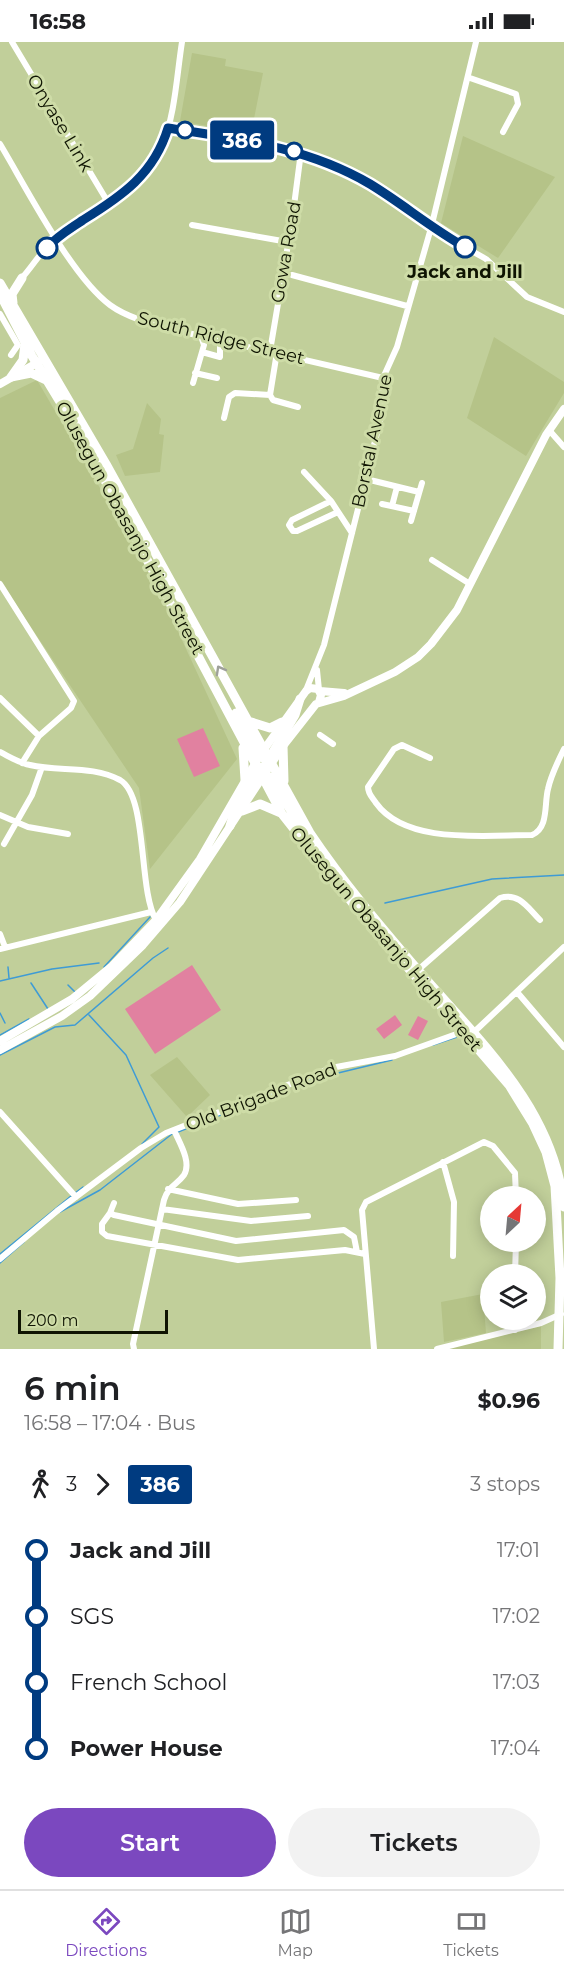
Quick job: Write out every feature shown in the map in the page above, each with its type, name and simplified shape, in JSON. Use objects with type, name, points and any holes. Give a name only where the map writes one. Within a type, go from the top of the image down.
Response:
[{"type":"main road","points":[[0,282],[8,284],[20,280]]},
{"type":"main road","points":[[15,308],[12,294],[20,280]]},
{"type":"main road","name":"Olusegun Obasanjo High Street","points":[[0,282],[3,295],[26,342],[41,360],[248,721],[282,814],[358,910],[520,1100],[546,1152],[555,1186],[561,1314],[558,1349]]},
{"type":"main road","name":"Olusegun Obasanjo High Street","points":[[3,295],[15,308],[51,383],[218,689],[241,737],[285,786],[310,833],[347,885],[525,1097],[542,1126],[557,1165],[564,1207]]},
{"type":"main road","points":[[11,377],[23,360],[26,342]]},
{"type":"main road","points":[[0,384],[41,360]]},
{"type":"main road","points":[[11,377],[35,374],[51,383]]},
{"type":"main road","points":[[303,695],[307,703],[318,703],[351,693],[395,672],[418,657],[457,610],[542,441],[564,409]]},
{"type":"main road","points":[[0,1050],[62,1016],[90,996],[118,971],[180,902],[242,811],[282,722],[303,695],[313,687],[320,691],[351,693]]},
{"type":"main road","points":[[218,689],[230,702],[294,816],[310,833]]},
{"type":"main road","points":[[0,1041],[72,999],[112,966],[200,859],[245,780],[283,746],[318,703],[320,691]]},
{"type":"main road","points":[[230,826],[234,813],[295,715],[303,695]]},
{"type":"main road","points":[[248,721],[270,728],[282,722]]},
{"type":"main road","points":[[241,737],[245,760],[245,780]]},
{"type":"main road","points":[[283,746],[282,765],[285,786]]},
{"type":"main road","points":[[242,811],[265,804],[282,814]]},
{"type":"street","name":"Onyase Link","points":[[12,42],[109,204]]},
{"type":"street","points":[[3,295],[20,280],[56,237],[109,204],[139,180],[163,145],[168,128],[182,42]]},
{"type":"street","name":"Borstal Avenue","points":[[303,695],[317,668],[381,417],[383,378],[397,347],[431,228],[470,78],[476,42]]},
{"type":"street","points":[[470,78],[516,94],[518,104],[503,132]]},
{"type":"street","points":[[168,128],[269,144],[301,152],[368,183],[431,228],[486,259],[527,297],[564,312]]},
{"type":"street","name":"South Ridge Street","points":[[0,144],[56,237],[86,280],[111,306],[153,324],[383,378]]},
{"type":"street","name":"Gowa Road","points":[[270,395],[273,352],[301,152]]},
{"type":"street","points":[[192,225],[288,242]]},
{"type":"street","points":[[292,275],[407,306]]},
{"type":"street","points":[[0,314],[18,345],[11,355]]},
{"type":"street","points":[[192,382],[204,345],[201,336]]},
{"type":"street","points":[[202,352],[220,357],[220,339]]},
{"type":"street","points":[[195,372],[217,378]]},
{"type":"street","points":[[224,418],[229,397],[232,394],[270,395],[273,400],[298,407]]},
{"type":"street","points":[[549,430],[561,445]]},
{"type":"street","points":[[542,441],[561,445]]},
{"type":"street","points":[[304,472],[331,501],[351,533]]},
{"type":"street","points":[[366,479],[419,492]]},
{"type":"street","points":[[411,521],[422,483]]},
{"type":"street","points":[[392,506],[397,487]]},
{"type":"street","points":[[331,501],[292,520],[289,525],[292,531],[297,531],[338,512]]},
{"type":"street","points":[[382,504],[414,511]]},
{"type":"street","points":[[432,560],[470,584]]},
{"type":"street","points":[[0,584],[74,701],[71,708],[39,736],[22,763]]},
{"type":"street","name":"Borstal Avenue","points":[[317,668],[320,691]]},
{"type":"street","points":[[0,698],[39,736]]},
{"type":"street","points":[[320,735],[333,744]]},
{"type":"street","points":[[430,758],[402,745],[394,749],[368,787],[369,794],[386,815],[426,832],[532,835],[538,832],[543,823],[548,789],[564,749]]},
{"type":"street","points":[[0,752],[22,763],[98,772],[119,780],[130,789],[134,799],[153,916],[2,948],[0,934]]},
{"type":"street","points":[[4,843],[32,795],[42,767]]},
{"type":"street","points":[[0,815],[15,823],[68,834]]},
{"type":"street","points":[[418,970],[500,898],[507,896],[521,900],[540,920]]},
{"type":"street","points":[[473,1033],[562,950]]},
{"type":"street","points":[[517,992],[564,1047]]},
{"type":"street","name":"Old Brigade Road","points":[[0,1259],[141,1148],[174,1130],[332,1068],[395,1056],[462,1032]]},
{"type":"street","points":[[0,1112],[5,1114],[76,1197]]},
{"type":"street","points":[[134,1349],[133,1344],[162,1209],[168,1189],[184,1175],[187,1164],[174,1130]]},
{"type":"street","points":[[374,1349],[362,1210],[366,1202],[478,1143],[489,1144],[515,1173],[516,1186]]},
{"type":"street","points":[[443,1162],[454,1202],[453,1256]]},
{"type":"street","points":[[168,1189],[238,1204],[296,1200]]},
{"type":"street","points":[[114,1203],[102,1224],[102,1232],[107,1236],[238,1260],[345,1250],[365,1254]]},
{"type":"street","points":[[162,1209],[251,1221],[308,1216]]},
{"type":"street","points":[[110,1213],[237,1241],[344,1230],[354,1237],[357,1252]]},
{"type":"street","points":[[546,1321],[561,1314]]},
{"type":"street","points":[[546,1325],[561,1331]]},
{"type":"street","points":[[437,1349],[515,1330]]},
{"type":"shaded area","points":[[192,53],[226,59],[225,66],[263,73],[251,134],[180,121]]},
{"type":"shaded area","points":[[463,136],[555,177],[498,258],[441,223]]},
{"type":"shaded area","points":[[494,337],[564,382],[564,393],[526,456],[467,418]]},
{"type":"shaded area","points":[[37,380],[156,584],[237,759],[150,869],[139,788],[0,581],[0,398]]},
{"type":"shaded area","points":[[147,403],[161,419],[159,434],[164,435],[160,472],[125,476],[116,455],[133,449]]},
{"type":"shaded area","points":[[203,728],[220,766],[194,777],[177,739]]},
{"type":"shaded area","points":[[192,965],[221,1010],[155,1054],[125,1009]]},
{"type":"shaded area","points":[[395,1015],[402,1025],[384,1039],[376,1029]]},
{"type":"shaded area","points":[[418,1016],[428,1021],[418,1040],[408,1035]]},
{"type":"shaded area","points":[[177,1057],[210,1095],[187,1117],[150,1075]]},
{"type":"shaded area","points":[[480,1295],[480,1330],[486,1330],[486,1333],[444,1342],[441,1302]]},
{"type":"shaded area","points":[[524,1330],[541,1330],[541,1349],[446,1349]]},
{"type":"waterway","points":[[385,903],[492,879],[564,875]]},
{"type":"waterway","points":[[104,967],[150,917]]},
{"type":"waterway","points":[[0,1055],[55,1027],[75,1025],[153,958],[168,948]]},
{"type":"waterway","points":[[0,981],[52,969],[99,963]]},
{"type":"waterway","points":[[8,967],[9,978]]},
{"type":"waterway","points":[[31,983],[48,1009]]},
{"type":"waterway","points":[[68,985],[75,992]]},
{"type":"waterway","points":[[0,1013],[5,1023]]},
{"type":"waterway","points":[[89,1015],[126,1055],[159,1127],[142,1144]]},
{"type":"waterway","points":[[0,1035],[29,1019]]},
{"type":"waterway","points":[[433,1045],[460,1036]]},
{"type":"waterway","points":[[309,1080],[392,1060]]},
{"type":"waterway","points":[[178,1132],[271,1095]]},
{"type":"waterway","points":[[60,1212],[100,1190],[172,1134]]},
{"type":"waterway","points":[[75,1193],[83,1187]]},
{"type":"waterway","points":[[0,1254],[71,1196]]},
{"type":"waterway","points":[[0,1263],[24,1242]]},
{"type":"bus line","name":"386","points":[[47,248],[56,237],[127,191],[139,180],[163,145],[168,128],[269,144],[301,152],[368,183],[431,228],[465,247]]},
{"type":"place","name":"Jack and Jill","points":[[465,247]]}]
